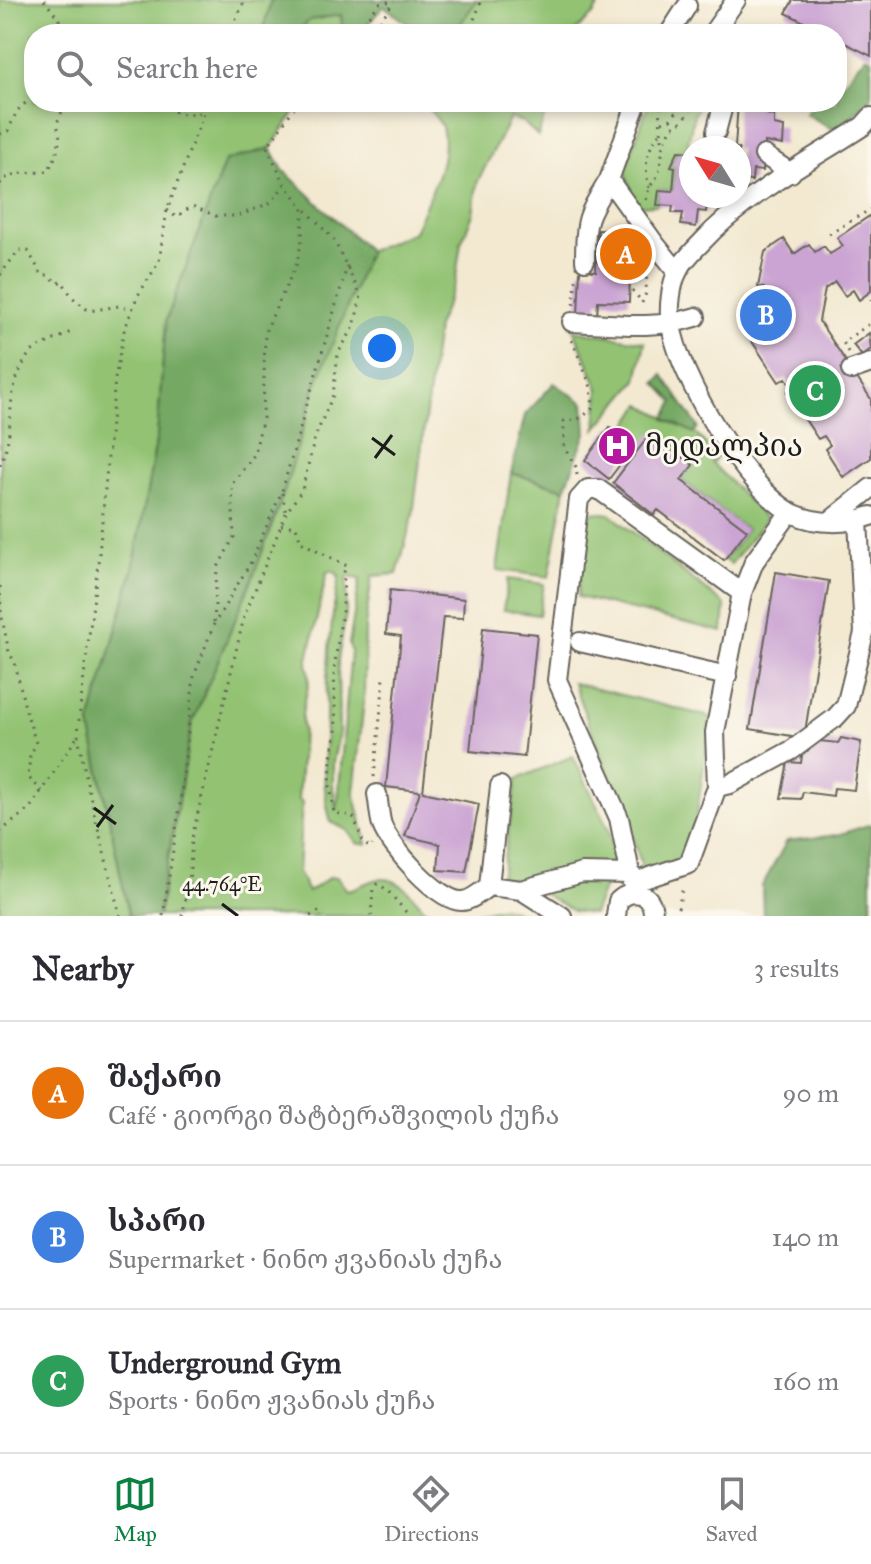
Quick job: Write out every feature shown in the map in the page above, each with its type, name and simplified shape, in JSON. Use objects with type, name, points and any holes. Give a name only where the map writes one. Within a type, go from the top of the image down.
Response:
[{"type":"street","points":[[720,24],[736,0]]},
{"type":"street","points":[[675,24],[687,6]]},
{"type":"street","points":[[585,261],[588,214],[609,180],[633,112]]},
{"type":"street","points":[[716,132],[721,112]]},
{"type":"street","points":[[751,192],[791,173],[863,126],[871,117]]},
{"type":"street","points":[[764,155],[791,173]]},
{"type":"street","points":[[609,180],[677,271]]},
{"type":"street","points":[[717,787],[730,784],[792,750],[835,718],[846,706],[864,633],[865,518],[849,523],[805,518],[790,512],[759,486],[695,394],[671,324],[670,302],[677,271],[730,208]]},
{"type":"street","points":[[572,322],[640,326],[671,324],[696,317]]},
{"type":"street","points":[[851,370],[871,363]]},
{"type":"street","points":[[830,521],[871,488]]},
{"type":"street","points":[[616,916],[618,901],[628,893],[632,883],[619,818],[557,680],[579,499],[588,489],[598,489],[742,593]]},
{"type":"street","points":[[489,886],[521,890],[582,873],[632,883],[689,864],[717,787],[715,732],[742,593],[754,562],[790,512]]},
{"type":"street","points":[[580,642],[727,676]]},
{"type":"street","points":[[377,794],[382,826],[399,850],[429,884],[445,896],[462,901],[478,895],[489,886],[500,786]]},
{"type":"street","points":[[632,883],[651,902],[653,916]]},
{"type":"street","points":[[521,890],[562,916]]},
{"type":"path","points":[[44,0],[59,19],[59,24]]},
{"type":"path","points":[[234,24],[245,0]]},
{"type":"path","points":[[472,24],[482,0]]},
{"type":"path","points":[[362,24],[380,3],[394,1]]},
{"type":"path","points":[[378,24],[394,1]]},
{"type":"path","points":[[0,134],[8,131],[17,111],[24,104]]},
{"type":"path","points":[[0,184],[4,178],[14,174],[48,171],[60,138],[57,123],[62,112]]},
{"type":"path","points":[[120,916],[78,735],[115,379],[124,331],[137,297],[159,262],[167,210],[204,112],[183,115],[171,112]]},
{"type":"path","points":[[182,916],[189,884],[192,838],[244,617],[286,513],[302,490],[315,437],[333,395],[338,353],[354,327],[361,296],[348,263],[334,240],[285,184],[267,147],[291,112]]},
{"type":"path","points":[[660,112],[663,148]]},
{"type":"path","points":[[662,122],[671,119],[676,112]]},
{"type":"path","points":[[671,128],[684,120],[688,112]]},
{"type":"path","points":[[639,223],[649,188],[659,174],[671,119]]},
{"type":"path","points":[[649,188],[647,152],[660,134]]},
{"type":"path","points":[[167,210],[176,217],[192,206],[216,216],[238,216],[272,202],[285,184]]},
{"type":"path","points":[[214,624],[217,569],[234,537],[232,484],[254,455],[263,418],[265,332],[297,263],[302,240],[303,207]]},
{"type":"path","points":[[829,234],[871,209]]},
{"type":"path","points":[[0,275],[19,250],[28,251],[42,275],[48,275],[58,283],[62,281],[72,297],[89,311],[119,306],[132,310]]},
{"type":"path","points":[[640,326],[646,293],[646,260]]},
{"type":"path","points":[[579,499],[576,467],[564,447],[564,421],[569,423],[580,419],[593,408],[591,387],[571,337],[577,270],[585,261]]},
{"type":"path","points":[[163,916],[180,804],[194,676],[214,624],[251,562],[282,491],[348,263]]},
{"type":"path","points":[[636,268],[648,268]]},
{"type":"path","points":[[633,274],[633,291],[642,303]]},
{"type":"path","points":[[14,371],[47,340],[73,330]]},
{"type":"path","points":[[0,465],[6,451],[3,420]]},
{"type":"path","points":[[282,491],[286,513]]},
{"type":"path","points":[[281,525],[296,527],[301,542],[347,566],[334,670],[336,732],[331,757],[330,799],[334,813],[353,816],[364,844],[371,848],[372,845]]},
{"type":"path","points":[[0,586],[1,613],[9,652],[15,663],[36,743],[30,756],[28,777],[42,791]]},
{"type":"path","points":[[377,794],[372,791],[384,678]]},
{"type":"path","points":[[0,832],[30,808],[78,735]]},
{"type":"path","points":[[676,916],[689,864]]},
{"type":"path","points":[[371,916],[373,889],[377,884],[386,888],[398,906],[410,916]]},
{"type":"path","points":[[310,916],[320,911],[321,916]]},
{"type":"green space","points":[[0,0],[271,0],[265,24],[24,24],[24,112],[294,112],[271,148],[225,161],[166,321],[157,436],[133,570],[90,724],[129,916],[0,916]]},
{"type":"green space","points":[[271,0],[477,0],[460,24],[408,24],[384,6],[368,24],[342,24],[341,15],[310,20],[306,24],[265,24]]},
{"type":"green space","points":[[477,0],[602,0],[583,24],[460,24]]},
{"type":"green space","points":[[341,15],[342,24],[306,24],[310,20]]},
{"type":"green space","points":[[865,56],[871,59],[871,98],[836,131],[806,114],[847,112],[847,78]]},
{"type":"green space","points":[[431,112],[546,112],[538,136],[523,122],[510,118],[477,183],[473,214],[461,243],[455,283],[437,327],[413,515],[397,574],[372,576],[365,626],[364,701],[354,792],[367,844],[358,844],[347,830],[331,822],[326,796],[328,664],[339,576],[333,571],[327,572],[307,664],[309,680],[302,713],[298,799],[302,802],[298,872],[308,892],[330,877],[337,877],[347,890],[374,880],[391,880],[404,888],[432,916],[158,916],[192,723],[253,577],[285,489],[316,385],[369,251],[414,232],[436,181],[444,140]],"holes":[[[347,577],[360,579],[349,644],[351,651],[337,811],[333,762],[339,734],[338,660],[346,614]]]},
{"type":"green space","points":[[646,112],[695,112],[689,136],[679,136],[679,151],[671,166],[675,167],[673,191],[659,190],[657,205],[636,206],[625,171]]},
{"type":"green space","points":[[271,148],[283,170],[369,251],[316,385],[285,489],[253,577],[192,723],[158,916],[129,916],[90,724],[133,570],[157,436],[166,321],[225,161]]},
{"type":"green space","points":[[574,330],[645,342],[637,380],[596,429],[599,389]]},
{"type":"green space","points":[[663,375],[698,427],[694,433],[665,419],[674,402],[656,383]]},
{"type":"green space","points":[[554,383],[584,403],[586,433],[565,489],[511,473],[525,415]]},
{"type":"green space","points":[[641,404],[696,434],[718,456],[712,463],[766,519],[731,564],[724,560],[747,530],[681,480],[692,465],[639,449],[621,436]]},
{"type":"green space","points":[[511,473],[565,489],[549,577],[497,570]]},
{"type":"green space","points":[[594,512],[610,514],[725,605],[723,632],[578,597],[585,521]]},
{"type":"green space","points":[[508,579],[544,584],[539,615],[503,610]]},
{"type":"green space","points":[[573,683],[711,717],[695,826],[685,850],[664,877],[644,874]]},
{"type":"green space","points":[[573,756],[608,828],[615,859],[593,914],[573,911],[525,883],[501,877],[517,779]]},
{"type":"green space","points":[[871,824],[871,916],[763,916],[762,886],[787,841],[837,835]]},
{"type":"green space","points":[[503,907],[532,916],[464,916]]},
{"type":"building","points":[[793,0],[871,0],[871,56],[847,44],[847,24],[808,24],[786,13]]},
{"type":"building","points":[[737,112],[767,112],[774,116],[774,125],[784,127],[783,145],[765,142],[763,171],[753,170],[752,181],[751,136],[736,136]]},
{"type":"building","points":[[679,151],[679,208],[706,208],[706,212],[698,211],[696,227],[681,225],[683,213],[672,213],[673,206],[657,205],[659,190],[673,191],[675,167],[671,166]]},
{"type":"building","points":[[871,215],[871,291],[859,300],[853,290],[845,296],[835,282],[825,289],[819,321],[871,399],[871,458],[843,477],[825,449],[830,445],[824,436],[818,439],[787,392],[792,388],[786,378],[779,382],[749,337],[755,304],[761,305],[764,288],[758,287],[765,252],[784,239],[794,254],[809,244],[815,252],[824,246],[830,254],[843,246],[837,238]]},
{"type":"building","points":[[598,230],[632,232],[631,248],[637,248],[636,275],[630,275],[629,302],[598,301],[597,316],[578,315],[580,270],[596,271]]},
{"type":"building","points":[[869,333],[871,349],[862,356],[853,345]]},
{"type":"building","points":[[610,427],[634,446],[609,479],[585,460]]},
{"type":"building","points":[[651,433],[693,465],[681,480],[747,530],[724,560],[658,510],[654,515],[613,483]]},
{"type":"building","points":[[776,572],[829,581],[804,738],[750,729]]},
{"type":"building","points":[[390,590],[464,599],[463,618],[443,617],[423,792],[479,804],[466,872],[438,870],[440,844],[405,836],[420,791],[386,787],[401,636],[386,634]]},
{"type":"building","points":[[483,628],[537,634],[524,757],[470,751]]},
{"type":"building","points":[[841,738],[861,742],[854,790],[834,788],[833,796],[803,792],[801,799],[781,798],[788,762],[801,763],[803,747],[810,740],[838,743]]},
{"type":"place","name":"შაქარი","points":[[626,254]]},
{"type":"place","name":"სპარი","points":[[766,315]]},
{"type":"place","name":"Underground Gym","points":[[815,391]]},
{"type":"place","name":"მედალპია","points":[[617,446]]}]
